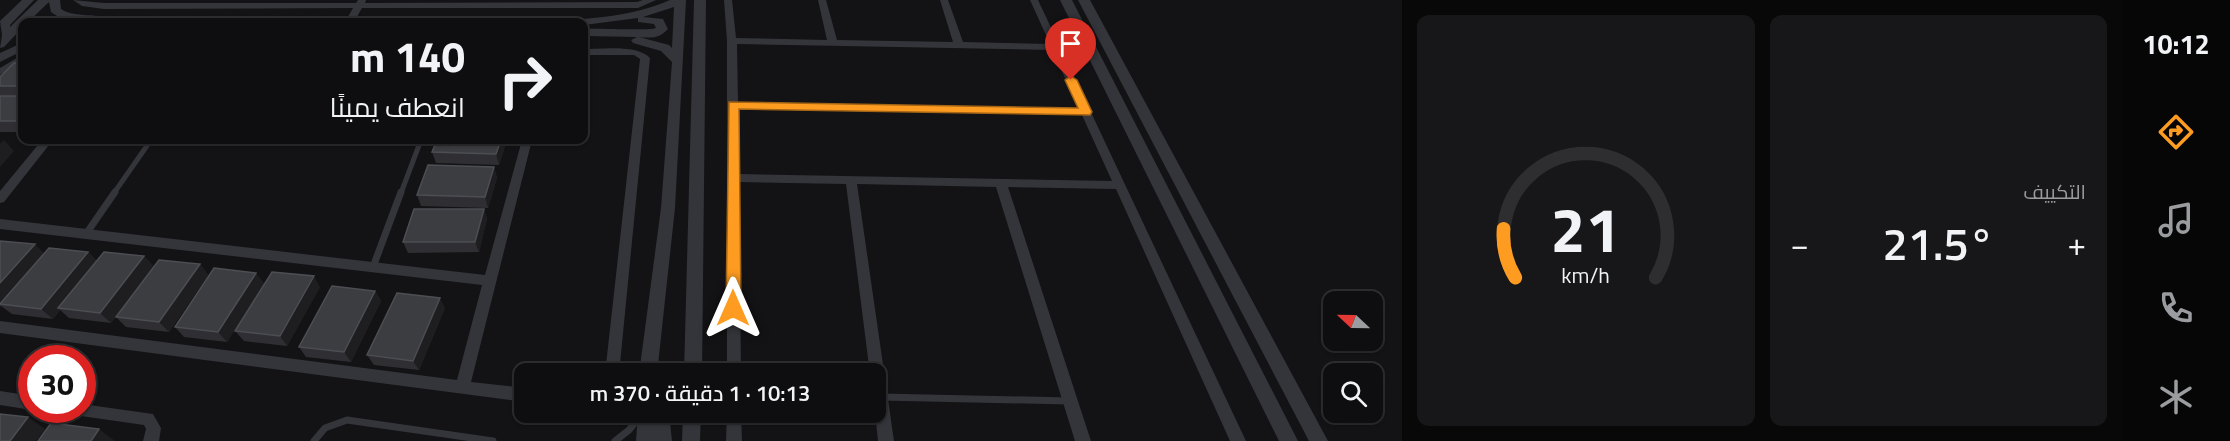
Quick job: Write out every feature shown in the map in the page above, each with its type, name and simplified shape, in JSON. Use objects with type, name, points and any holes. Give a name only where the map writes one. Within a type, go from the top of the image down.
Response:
[{"type":"street","points":[[0,44],[3,26],[15,0]]},
{"type":"street","points":[[3,26],[28,0]]},
{"type":"street","points":[[29,18],[44,0]]},
{"type":"street","points":[[54,0],[55,10],[61,15],[80,18]]},
{"type":"street","points":[[69,0],[72,5],[81,8],[159,3],[559,2],[643,5],[652,0]]},
{"type":"street","points":[[78,0],[85,4],[104,6]]},
{"type":"street","points":[[622,5],[644,0]]},
{"type":"street","points":[[588,20],[639,15],[660,10],[679,0],[678,60],[668,208],[650,363]]},
{"type":"street","points":[[693,363],[700,0]]},
{"type":"street","points":[[728,0],[732,41],[734,363]]},
{"type":"street","points":[[822,0],[833,43]]},
{"type":"street","points":[[944,0],[959,45]]},
{"type":"street","points":[[1034,0],[1238,441]]},
{"type":"street","points":[[1066,0],[1288,441]]},
{"type":"street","points":[[1084,0],[1319,441]]},
{"type":"street","points":[[559,2],[560,18]]},
{"type":"street","points":[[352,18],[361,3]]},
{"type":"street","points":[[588,23],[626,23],[650,19],[658,21],[662,27],[652,36],[627,32],[588,33]]},
{"type":"street","points":[[3,26],[18,27]]},
{"type":"street","points":[[588,34],[654,44],[670,52],[678,60]]},
{"type":"street","points":[[732,41],[1056,47]]},
{"type":"street","points":[[0,58],[18,49]]},
{"type":"street","points":[[588,52],[634,52],[645,58],[613,363]]},
{"type":"street","points":[[0,72],[18,61]]},
{"type":"street","points":[[733,105],[1086,112]]},
{"type":"street","points":[[0,199],[45,144]]},
{"type":"street","points":[[462,387],[526,144]]},
{"type":"street","points":[[733,178],[1119,185]]},
{"type":"street","points":[[851,180],[875,363]]},
{"type":"street","points":[[1001,183],[1083,441]]},
{"type":"street","points":[[0,224],[490,281]]},
{"type":"street","points":[[0,327],[514,394]]},
{"type":"street","points":[[0,398],[18,401]]},
{"type":"street","points":[[96,412],[148,419],[154,428],[151,441]]},
{"type":"street","points":[[645,423],[645,441]]},
{"type":"street","points":[[661,423],[663,441]]},
{"type":"street","points":[[691,441],[692,423]]},
{"type":"street","points":[[734,423],[734,441]]},
{"type":"street","points":[[884,423],[886,441]]},
{"type":"lane","points":[[86,234],[148,144]]},
{"type":"lane","points":[[373,267],[419,144]]},
{"type":"lane","points":[[886,397],[1070,401]]},
{"type":"lane","points":[[314,441],[325,428],[346,420],[493,441]]},
{"type":"lane","points":[[615,441],[635,423]]},
{"type":"building","points":[[14,63],[18,63],[18,86],[0,86],[0,77]]},
{"type":"building","points":[[0,96],[18,96],[18,121],[0,121]]},
{"type":"building","points":[[435,144],[500,144],[496,154],[432,152]]},
{"type":"building","points":[[428,165],[494,167],[485,197],[417,195]]},
{"type":"building","points":[[414,209],[484,209],[475,242],[403,242]]},
{"type":"building","points":[[0,241],[35,244],[0,283]]},
{"type":"building","points":[[49,248],[88,252],[41,309],[0,304]]},
{"type":"building","points":[[104,252],[144,256],[100,313],[58,308]]},
{"type":"building","points":[[159,260],[200,264],[159,322],[116,317]]},
{"type":"building","points":[[214,268],[256,273],[218,332],[175,327]]},
{"type":"building","points":[[272,272],[314,276],[280,336],[235,331]]},
{"type":"building","points":[[332,286],[375,291],[344,352],[299,347]]},
{"type":"building","points":[[397,293],[440,298],[413,361],[367,355]]},
{"type":"building","points":[[0,414],[18,416],[18,423],[24,423],[10,441],[0,441]]},
{"type":"building","points":[[51,423],[99,429],[91,441],[38,441]]},
{"type":"route","points":[[733,308],[733,105],[1086,112],[1071,80]]}]
